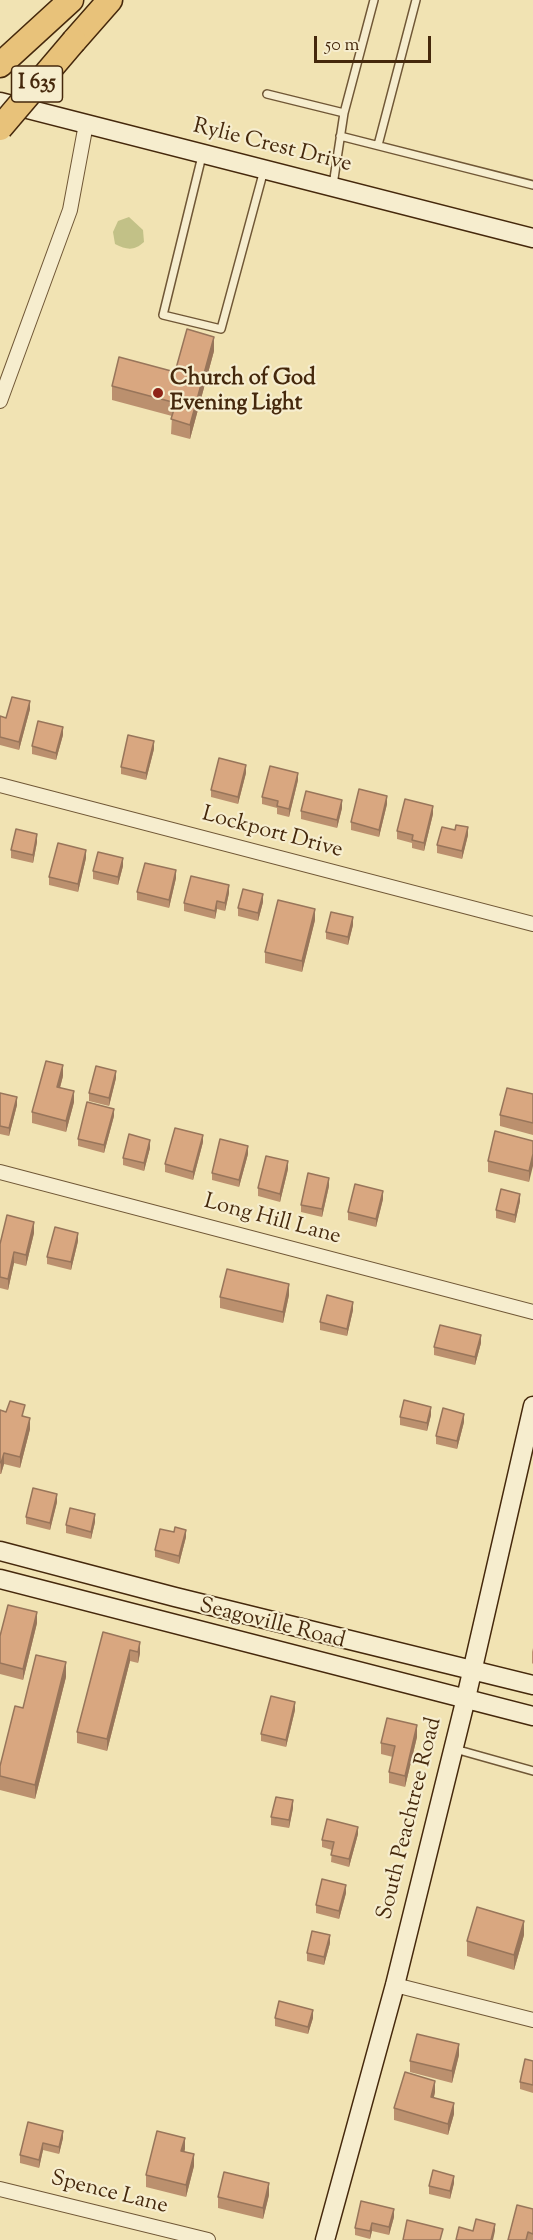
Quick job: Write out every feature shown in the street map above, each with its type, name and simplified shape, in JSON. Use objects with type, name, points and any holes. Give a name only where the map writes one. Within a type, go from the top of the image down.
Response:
[{"type":"highway","points":[[0,65],[71,0]]},
{"type":"highway","name":"I 635","points":[[0,128],[110,0]]},
{"type":"main road","name":"Rylie Crest Drive","points":[[0,102],[533,238]]},
{"type":"main road","name":"South Peachtree Road","points":[[325,2240],[395,1985],[466,1698],[533,1406]]},
{"type":"main road","name":"Seagoville Road","points":[[0,1551],[175,1597],[472,1668],[533,1685]]},
{"type":"main road","points":[[22,1585],[28,1559]]},
{"type":"main road","name":"Seagoville Road","points":[[0,1579],[533,1716]]},
{"type":"main road","points":[[169,1624],[175,1597]]},
{"type":"street","points":[[0,401],[70,210],[86,124]]},
{"type":"street","name":"Lockport Drive","points":[[0,785],[533,924]]},
{"type":"street","name":"Long Hill Lane","points":[[0,1172],[533,1312]]},
{"type":"street","points":[[395,1985],[533,2020]]},
{"type":"street","name":"Spence Lane","points":[[0,2189],[208,2240]]},
{"type":"lane","points":[[333,188],[344,113],[374,0]]},
{"type":"lane","points":[[378,145],[416,0]]},
{"type":"lane","points":[[267,94],[344,113]]},
{"type":"lane","points":[[340,136],[533,185]]},
{"type":"lane","points":[[202,154],[163,315],[221,329],[264,170]]},
{"type":"lane","points":[[454,1748],[533,1771]]},
{"type":"shaded area","points":[[129,217],[143,230],[144,242],[130,249],[115,244],[113,232],[118,221]]},
{"type":"building","name":"Church of God Evening Light","points":[[187,329],[214,337],[190,425],[171,419],[176,403],[112,386],[119,357],[175,372]]},
{"type":"building","points":[[12,697],[30,701],[19,742],[0,737],[0,716],[6,718]]},
{"type":"building","points":[[38,721],[63,727],[56,753],[32,746]]},
{"type":"building","points":[[128,735],[154,741],[146,773],[121,767]]},
{"type":"building","points":[[219,758],[246,765],[238,797],[211,790]]},
{"type":"building","points":[[270,766],[298,773],[289,809],[277,806],[278,801],[262,797]]},
{"type":"building","points":[[359,789],[387,796],[379,830],[351,822]]},
{"type":"building","points":[[306,791],[342,800],[337,820],[301,811]]},
{"type":"building","points":[[405,799],[433,806],[424,843],[412,840],[413,835],[397,831]]},
{"type":"building","points":[[456,825],[468,827],[462,851],[437,845],[442,827],[455,830]]},
{"type":"building","points":[[16,829],[37,834],[33,855],[11,850]]},
{"type":"building","points":[[58,843],[86,850],[78,884],[49,877]]},
{"type":"building","points":[[98,852],[123,858],[118,877],[93,871]]},
{"type":"building","points":[[145,863],[176,870],[169,900],[137,892]]},
{"type":"building","points":[[191,876],[229,885],[225,903],[217,901],[215,911],[184,903]]},
{"type":"building","points":[[243,889],[263,894],[258,913],[238,908]]},
{"type":"building","points":[[278,900],[315,909],[302,961],[265,952]]},
{"type":"building","points":[[331,912],[353,917],[348,937],[326,932]]},
{"type":"building","points":[[46,1061],[63,1065],[57,1087],[74,1091],[66,1121],[32,1112]]},
{"type":"building","points":[[96,1066],[116,1071],[109,1098],[89,1093]]},
{"type":"building","points":[[507,1088],[533,1094],[533,1123],[500,1115]]},
{"type":"building","points":[[0,1093],[17,1097],[9,1128],[0,1126]]},
{"type":"building","points":[[87,1102],[114,1109],[104,1145],[78,1139]]},
{"type":"building","points":[[175,1128],[203,1135],[193,1172],[165,1164]]},
{"type":"building","points":[[495,1131],[533,1141],[529,1171],[488,1161]]},
{"type":"building","points":[[129,1134],[150,1140],[144,1163],[123,1158]]},
{"type":"building","points":[[220,1139],[248,1146],[239,1180],[212,1173]]},
{"type":"building","points":[[266,1156],[288,1161],[280,1194],[258,1188]]},
{"type":"building","points":[[308,1173],[329,1178],[322,1209],[301,1205]]},
{"type":"building","points":[[355,1184],[383,1191],[376,1219],[348,1212]]},
{"type":"building","points":[[501,1189],[520,1194],[515,1215],[496,1210]]},
{"type":"building","points":[[7,1215],[34,1222],[26,1255],[14,1252],[8,1279],[0,1277],[0,1244]]},
{"type":"building","points":[[55,1227],[78,1233],[71,1262],[47,1257]]},
{"type":"building","points":[[227,1269],[289,1284],[283,1312],[220,1297]]},
{"type":"building","points":[[327,1295],[353,1302],[347,1329],[320,1322]]},
{"type":"building","points":[[440,1325],[481,1335],[475,1357],[434,1347]]},
{"type":"building","points":[[404,1400],[431,1407],[427,1423],[400,1417]]},
{"type":"building","points":[[10,1401],[25,1405],[22,1416],[30,1418],[20,1457],[4,1453],[1,1463],[0,1410],[6,1412]]},
{"type":"building","points":[[443,1408],[464,1414],[457,1441],[436,1436]]},
{"type":"building","points":[[33,1488],[57,1494],[50,1523],[26,1517]]},
{"type":"building","points":[[70,1508],[95,1514],[91,1532],[66,1525]]},
{"type":"building","points":[[175,1527],[186,1530],[179,1556],[155,1550],[160,1529],[174,1532]]},
{"type":"building","points":[[8,1605],[37,1612],[23,1669],[0,1663],[0,1636]]},
{"type":"building","points":[[103,1632],[140,1642],[138,1652],[130,1650],[107,1739],[77,1732]]},
{"type":"building","points":[[36,1655],[66,1662],[35,1785],[0,1776],[0,1766],[15,1706],[23,1708]]},
{"type":"building","points":[[271,1696],[295,1702],[286,1740],[261,1734]]},
{"type":"building","points":[[387,1718],[417,1725],[405,1776],[389,1772],[395,1746],[381,1743]]},
{"type":"building","points":[[276,1797],[293,1800],[289,1820],[271,1817]]},
{"type":"building","points":[[327,1819],[358,1827],[349,1859],[331,1855],[334,1842],[322,1840]]},
{"type":"building","points":[[322,1879],[346,1885],[339,1911],[316,1905]]},
{"type":"building","points":[[477,1907],[524,1921],[514,1955],[467,1941]]},
{"type":"building","points":[[312,1931],[330,1935],[324,1957],[307,1953]]},
{"type":"building","points":[[279,2001],[313,2010],[308,2027],[275,2018]]},
{"type":"building","points":[[417,2034],[459,2044],[452,2071],[410,2061]]},
{"type":"building","points":[[525,2059],[533,2061],[533,2085],[520,2082]]},
{"type":"building","points":[[405,2072],[435,2081],[431,2097],[454,2103],[448,2124],[394,2108]]},
{"type":"building","points":[[28,2122],[63,2131],[59,2147],[43,2143],[39,2160],[20,2155]]},
{"type":"building","points":[[157,2131],[185,2138],[181,2151],[194,2154],[186,2185],[146,2175]]},
{"type":"building","points":[[433,2170],[454,2176],[450,2191],[429,2186]]},
{"type":"building","points":[[224,2172],[269,2183],[263,2208],[218,2197]]},
{"type":"building","points":[[361,2201],[394,2209],[389,2227],[372,2223],[370,2231],[355,2228]]},
{"type":"building","points":[[517,2205],[533,2209],[533,2234],[528,2232],[526,2240],[508,2240]]},
{"type":"building","points":[[476,2219],[495,2224],[491,2240],[456,2240],[459,2227],[473,2231]]},
{"type":"building","points":[[407,2220],[443,2229],[440,2240],[403,2240]]},
{"type":"place","name":"Church of God Evening Light","points":[[158,393]]}]
